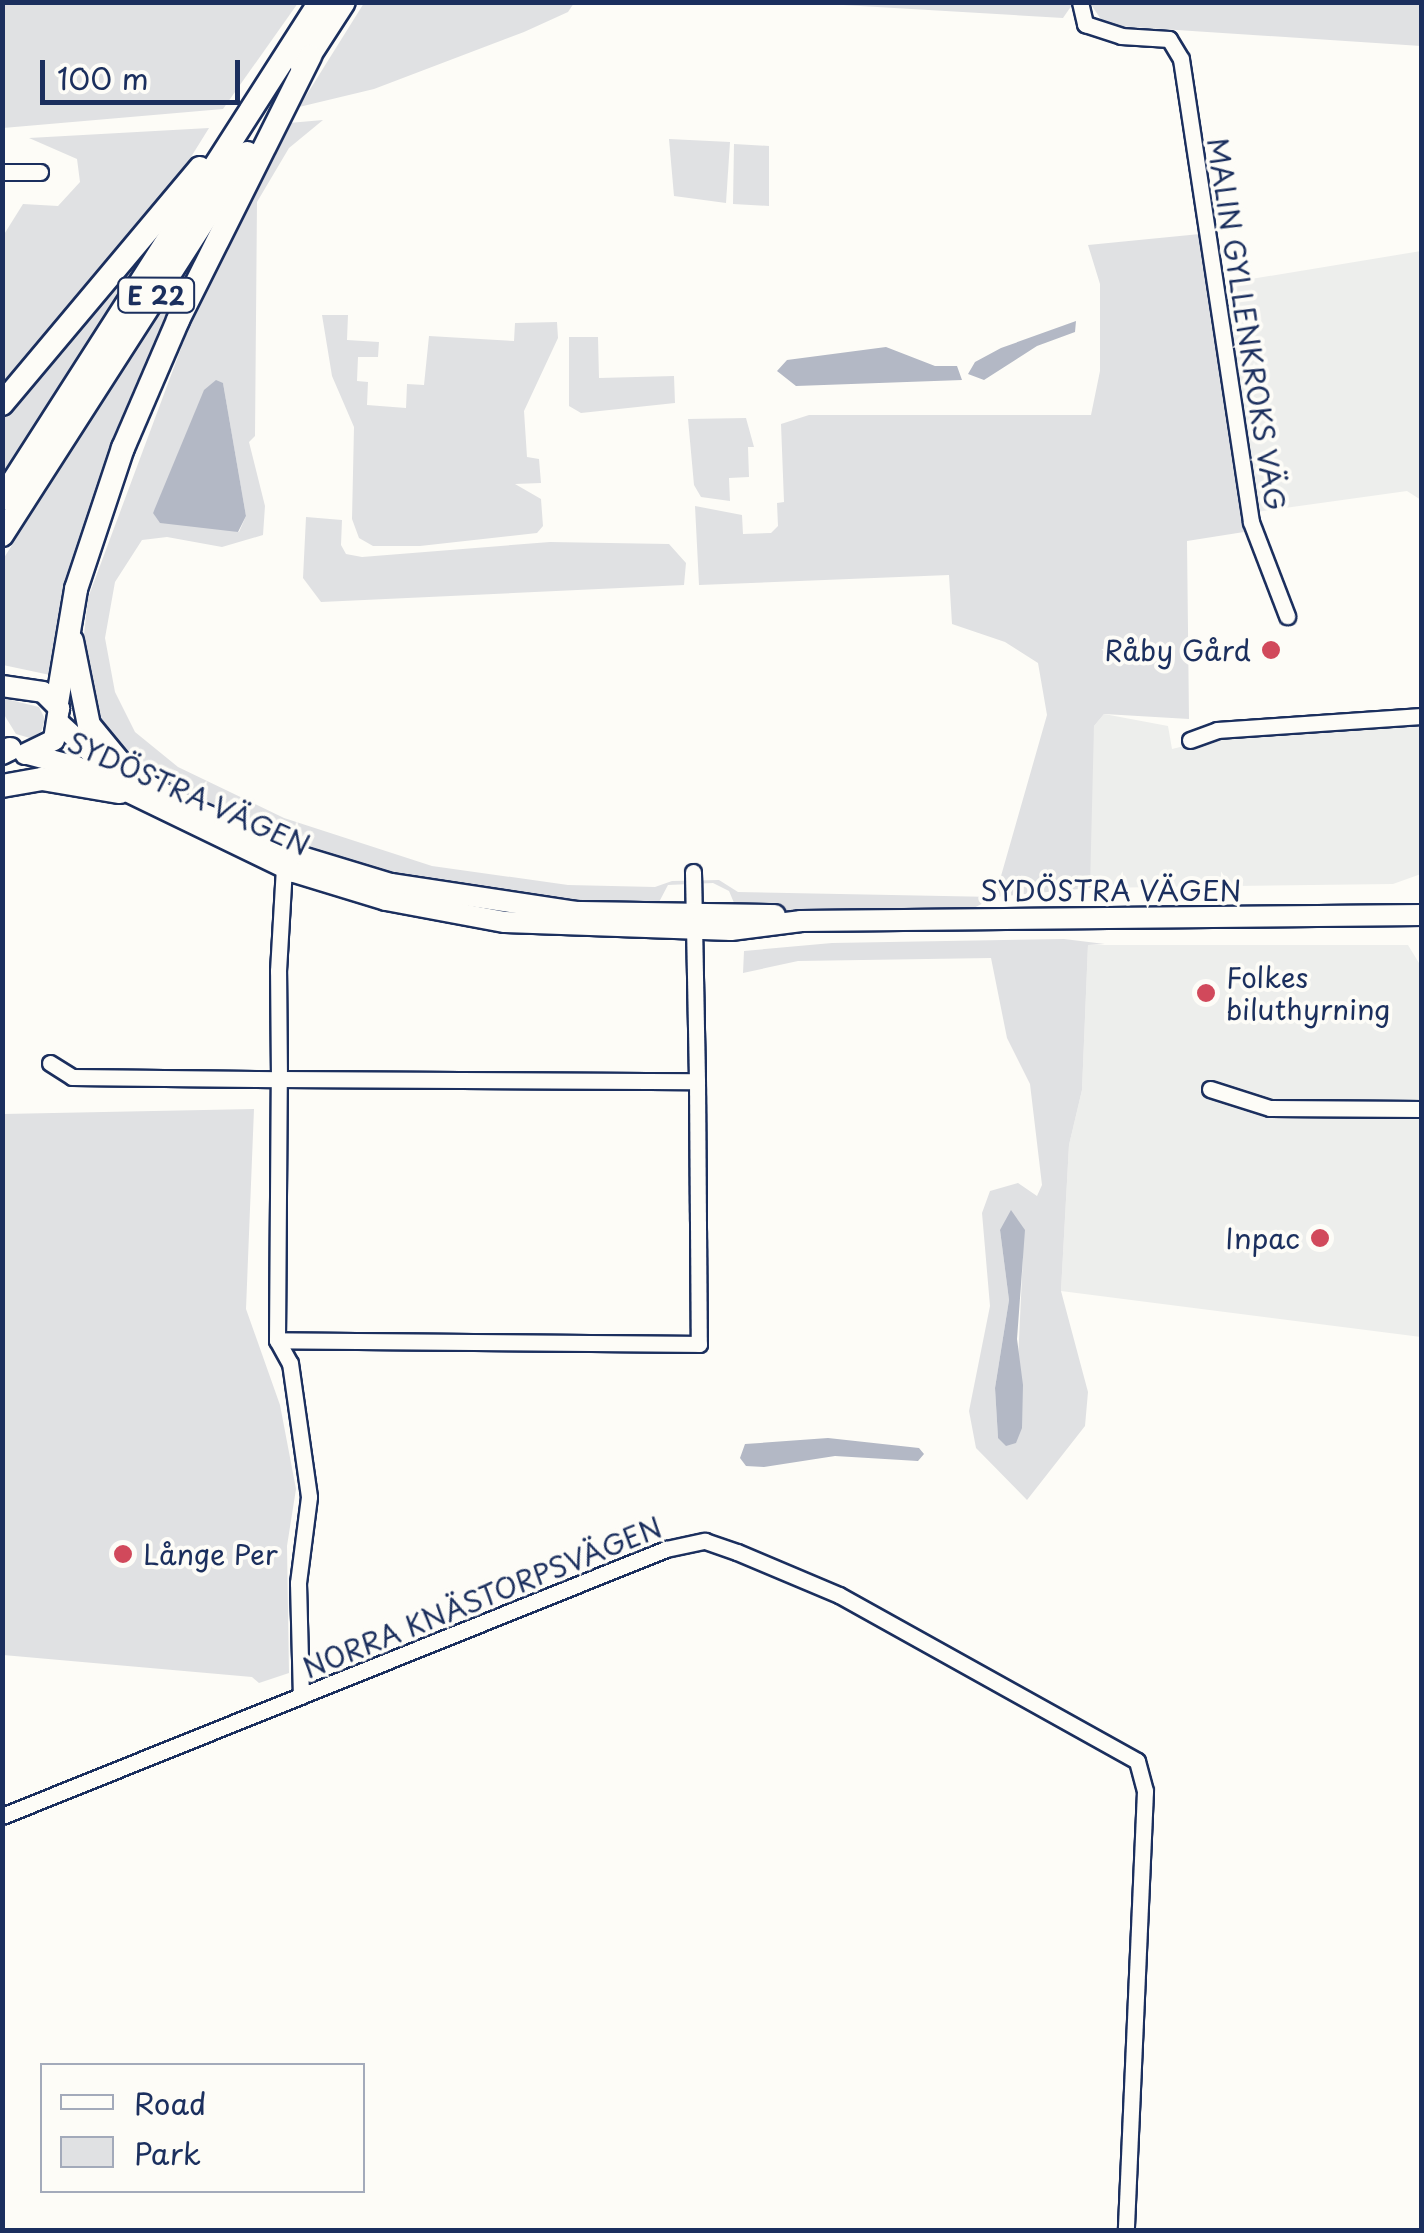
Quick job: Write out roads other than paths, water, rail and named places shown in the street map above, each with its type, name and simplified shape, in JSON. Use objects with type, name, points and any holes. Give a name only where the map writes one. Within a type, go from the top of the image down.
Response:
[{"type":"highway","name":"E 22","points":[[2,499],[320,2]]},
{"type":"highway","name":"E 22","points":[[2,536],[344,2]]},
{"type":"highway","points":[[59,714],[69,618],[123,448],[158,365],[310,56]]},
{"type":"highway","points":[[2,404],[260,97]]},
{"type":"highway","points":[[69,618],[89,725],[125,784]]},
{"type":"highway","points":[[2,786],[42,779],[125,784]]},
{"type":"main road","points":[[2,686],[36,690],[59,714],[50,744],[11,749]]},
{"type":"main road","name":"SYDÖSTRA VÄGEN","points":[[59,714],[85,750],[125,784],[284,868],[467,916],[545,926],[695,921],[1422,915]]},
{"type":"main road","name":"SYDÖSTRA VÄGEN","points":[[11,749],[125,784],[248,836],[390,884],[529,908],[695,921]]},
{"type":"street","name":"MALIN GYLLENKROKS VÄG","points":[[1080,2],[1085,24],[1101,30],[1169,39],[1181,59],[1251,522],[1287,616]]},
{"type":"street","points":[[2,172],[40,172]]},
{"type":"street","points":[[1190,740],[1216,730],[1422,716]]},
{"type":"street","points":[[284,868],[277,1340],[290,1363],[310,1497],[298,1583],[301,1696]]},
{"type":"street","points":[[277,1340],[699,1344],[693,872]]},
{"type":"street","points":[[50,1062],[72,1077],[697,1081]]},
{"type":"street","points":[[1210,1088],[1270,1108],[1422,1109]]},
{"type":"street","name":"NORRA KNÄSTORPSVÄGEN","points":[[2,1816],[666,1549],[705,1541],[839,1595],[1137,1761],[1146,1791],[1126,2230]]},
{"type":"place","name":"Råby Gård","points":[[1271,650]]},
{"type":"place","name":"Folkes biluthyrning","points":[[1206,993]]},
{"type":"place","name":"Inpac","points":[[1320,1238]]},
{"type":"place","name":"Långe Per","points":[[123,1554]]}]
